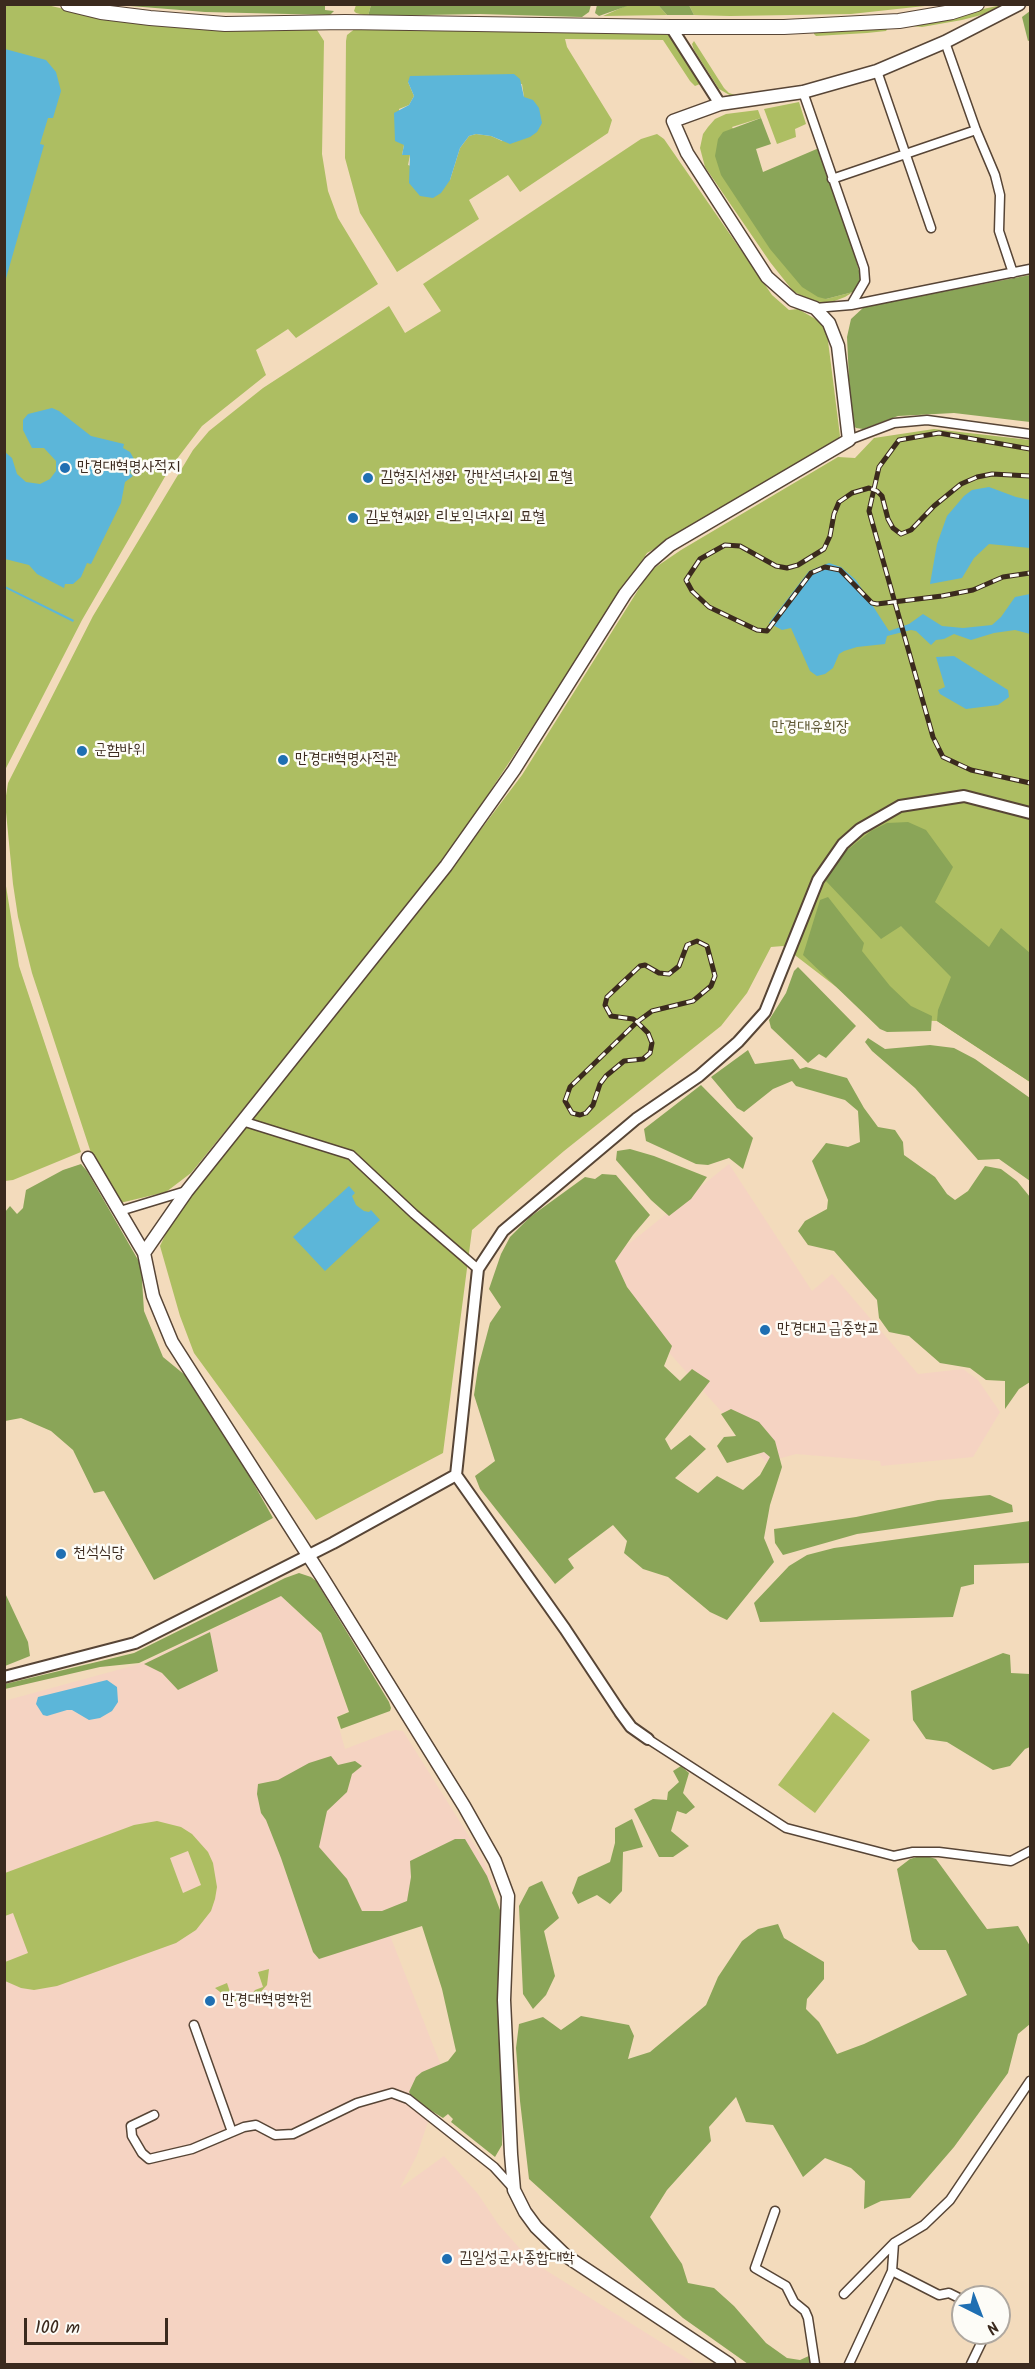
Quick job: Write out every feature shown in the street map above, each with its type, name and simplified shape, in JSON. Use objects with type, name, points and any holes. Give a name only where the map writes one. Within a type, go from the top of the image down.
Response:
[{"type":"main road","points":[[68,4],[101,12],[225,24],[357,22],[671,27],[784,27],[899,21],[952,12],[977,4]]},
{"type":"main road","points":[[144,1253],[187,1191],[446,866],[514,770],[625,594],[650,562],[670,545],[849,440],[838,346],[829,322],[815,308],[793,300],[767,277],[687,153],[673,121],[720,104],[802,92],[877,71],[945,42],[1019,4]]},
{"type":"main road","points":[[88,1158],[144,1253],[153,1296],[172,1342],[213,1402],[464,1806],[495,1861],[508,1896],[504,2000],[514,2190],[525,2212],[536,2227],[566,2256],[729,2364]]},
{"type":"street","points":[[671,27],[720,104]]},
{"type":"street","points":[[945,42],[976,130],[995,175],[1000,195],[999,231],[1013,273]]},
{"type":"street","points":[[877,71],[931,228]]},
{"type":"street","points":[[802,92],[864,268],[865,281],[851,305]]},
{"type":"street","points":[[832,179],[976,130]]},
{"type":"street","points":[[815,308],[851,305],[1030,269]]},
{"type":"street","points":[[849,440],[894,423],[927,420],[1030,434]]},
{"type":"street","points":[[1030,813],[964,796],[900,806],[860,829],[843,844],[818,880],[765,1012],[738,1042],[699,1076],[636,1119],[502,1231],[478,1269],[456,1475],[565,1629],[625,1719],[631,1727],[648,1740],[786,1828],[894,1856],[913,1852],[939,1852],[1011,1861],[1030,1851]]},
{"type":"street","points":[[242,1121],[351,1155],[414,1214],[478,1269]]},
{"type":"street","points":[[120,1211],[187,1191]]},
{"type":"street","points":[[4,1677],[135,1643],[307,1554],[333,1543],[456,1475]]},
{"type":"street","points":[[194,2025],[232,2132]]},
{"type":"street","points":[[844,2294],[894,2243],[924,2225],[950,2200],[1030,2081]]},
{"type":"street","points":[[154,2115],[131,2126],[132,2136],[142,2153],[149,2159],[192,2149],[232,2132],[256,2125],[275,2135],[293,2134],[357,2103],[392,2093],[408,2099],[494,2167],[514,2190]]},
{"type":"street","points":[[775,2211],[755,2268],[786,2286],[794,2302],[805,2311],[815,2364]]},
{"type":"street","points":[[849,2364],[892,2271],[894,2243]]},
{"type":"street","points":[[892,2271],[939,2295],[951,2294]]},
{"type":"street","points":[[971,2364],[980,2345]]},
{"type":"shaded area","name":"만경대고급중학교","points":[[729,1164],[812,1291],[832,1274],[918,1374],[963,1369],[978,1380],[1000,1412],[973,1457],[881,1466],[880,1461],[796,1454],[766,1462],[596,1270]]},
{"type":"shaded area","name":"만경대혁명학원","points":[[281,1596],[321,1634],[348,1711],[336,1717],[345,1749],[395,1730],[403,1731],[482,1857],[496,1891],[387,1928],[444,2073],[417,2155],[400,2188],[444,2156],[478,2194],[498,2224],[531,2261],[696,2364],[5,2364],[4,1701],[143,1663]]},
{"type":"green space","points":[[597,4],[630,5],[599,16],[595,13]]},
{"type":"green space","points":[[630,4],[658,5],[667,15],[603,16]]},
{"type":"green space","points":[[5,5],[47,5],[147,25],[317,30],[324,41],[322,154],[328,191],[338,218],[378,284],[296,338],[288,329],[256,350],[266,375],[202,426],[170,468],[82,620],[5,770]]},
{"type":"green space","points":[[118,5],[325,5],[325,10],[334,11],[330,15],[205,12]]},
{"type":"green space","points":[[356,5],[371,5],[368,16],[356,13],[354,11]]},
{"type":"green space","points":[[371,5],[591,5],[589,12],[582,17],[480,14],[368,16]]},
{"type":"green space","points":[[658,5],[689,5],[694,15],[667,15]]},
{"type":"green space","points":[[689,5],[934,5],[851,14],[730,16],[694,15]]},
{"type":"green space","points":[[1002,5],[1012,5],[962,20],[922,27],[911,26],[912,24]]},
{"type":"green space","points":[[1030,11],[1030,40],[1028,41],[1022,17]]},
{"type":"green space","points":[[356,28],[663,31],[668,34],[700,84],[695,86],[690,81],[663,40],[565,39],[567,47],[612,120],[608,133],[520,192],[508,175],[469,200],[479,219],[397,272],[360,213],[345,158],[347,35]],"holes":[[[408,82],[522,84],[524,97],[502,141],[491,136],[476,134],[469,136],[460,148],[450,180],[408,165],[410,155],[402,155],[404,145],[399,109],[409,105],[414,96]]]},
{"type":"green space","points":[[888,28],[886,31],[867,33],[816,36],[814,34],[814,32]]},
{"type":"green space","points":[[694,41],[724,88],[729,93],[741,97],[733,97],[719,89],[694,50],[692,44]]},
{"type":"green space","points":[[799,102],[806,124],[795,129],[796,137],[777,144],[764,109]]},
{"type":"green space","points":[[758,110],[761,118],[732,127],[826,299],[853,292],[845,297],[832,302],[820,302],[807,299],[793,291],[770,262],[705,167],[700,148],[703,134],[715,119],[726,114]]},
{"type":"green space","points":[[761,118],[771,144],[756,149],[763,172],[819,148],[861,278],[853,292],[826,299],[802,287],[770,249],[721,175],[715,156],[718,139],[723,132]]},
{"type":"green space","points":[[657,134],[664,139],[772,295],[789,310],[798,309],[826,325],[840,436],[834,446],[647,553],[456,843],[419,893],[191,1173],[166,1192],[120,1203],[93,1159],[32,973],[18,917],[13,884],[5,802],[8,783],[93,616],[193,450],[209,431],[263,388],[389,306],[405,333],[441,311],[423,284],[641,139]]},
{"type":"green space","points":[[1030,275],[1030,422],[954,413],[898,416],[863,429],[856,428],[851,423],[847,337],[851,319],[864,307]]},
{"type":"green space","name":"만경대유희장","points":[[934,429],[1030,440],[1030,1082],[937,1021],[878,1019],[783,946],[771,947],[747,993],[721,1026],[564,1151],[472,1230],[443,1453],[316,1520],[194,1353],[180,1316],[160,1246],[175,1214],[448,873],[522,775],[650,571],[681,550],[838,457],[855,458],[874,438]]},
{"type":"green space","points":[[908,822],[926,830],[953,867],[935,902],[989,947],[1001,928],[1030,953],[1030,1082],[937,1021],[938,1010],[951,977],[901,926],[881,939],[825,880],[846,851],[871,831],[887,823]]},
{"type":"green space","points":[[5,880],[19,966],[81,1152],[13,1180],[5,1181]]},
{"type":"green space","points":[[828,897],[864,943],[862,951],[890,986],[911,1006],[932,1016],[931,1031],[887,1032],[880,1029],[803,955],[820,900]]},
{"type":"green space","points":[[798,967],[856,1026],[826,1058],[819,1054],[808,1063],[771,1028],[769,1020],[786,993],[794,971]]},
{"type":"green space","points":[[868,1038],[885,1049],[930,1045],[954,1048],[975,1059],[1030,1098],[1030,1181],[999,1159],[978,1160],[915,1088],[872,1051],[865,1042]]},
{"type":"green space","points":[[748,1050],[755,1064],[793,1059],[800,1069],[806,1067],[847,1078],[878,1127],[895,1130],[903,1142],[904,1155],[935,1177],[947,1194],[955,1200],[968,1191],[985,1166],[1001,1169],[1017,1181],[1030,1197],[1030,1382],[1019,1389],[1005,1409],[1005,1381],[986,1380],[970,1368],[940,1363],[909,1336],[889,1332],[879,1318],[877,1300],[834,1251],[808,1245],[798,1231],[805,1221],[827,1209],[828,1200],[812,1161],[826,1143],[848,1147],[860,1142],[858,1111],[845,1100],[796,1086],[792,1081],[773,1089],[744,1112],[737,1108],[711,1077]]},
{"type":"green space","points":[[701,1085],[753,1138],[743,1169],[729,1158],[708,1165],[696,1164],[646,1141],[644,1129]]},
{"type":"green space","points":[[630,1149],[707,1177],[691,1199],[669,1216],[651,1200],[616,1160],[617,1151]]},
{"type":"green space","points":[[81,1164],[141,1265],[144,1311],[163,1357],[191,1380],[228,1438],[273,1518],[154,1580],[104,1491],[94,1493],[73,1450],[51,1431],[21,1418],[5,1421],[5,1212],[10,1206],[17,1214],[23,1208],[26,1190],[63,1170]]},
{"type":"green space","points":[[602,1174],[616,1175],[650,1215],[615,1261],[627,1287],[672,1346],[664,1366],[680,1381],[692,1369],[710,1381],[665,1439],[671,1450],[690,1435],[706,1449],[675,1478],[698,1493],[717,1476],[743,1490],[760,1475],[770,1457],[764,1452],[727,1463],[717,1446],[724,1437],[736,1436],[721,1414],[731,1409],[759,1422],[775,1441],[782,1467],[770,1505],[764,1538],[774,1562],[727,1620],[710,1612],[668,1577],[643,1569],[624,1553],[627,1541],[613,1525],[568,1559],[574,1568],[555,1584],[480,1489],[475,1476],[495,1461],[474,1395],[478,1368],[490,1323],[501,1307],[489,1289],[501,1254],[510,1237],[530,1217],[585,1177],[595,1179]]},
{"type":"green space","points":[[990,1495],[1012,1505],[1013,1512],[857,1534],[783,1555],[775,1543],[774,1529],[856,1517],[938,1500]]},
{"type":"green space","points":[[1030,1521],[1030,1563],[974,1565],[974,1584],[961,1587],[953,1617],[760,1622],[754,1603],[789,1566],[807,1555],[834,1548]]},
{"type":"green space","points":[[299,1573],[316,1581],[389,1702],[390,1711],[341,1729],[337,1717],[349,1712],[321,1633],[281,1596],[139,1663],[100,1667],[5,1689],[5,1684],[134,1653]]},
{"type":"green space","points":[[5,1593],[28,1642],[30,1656],[5,1666]]},
{"type":"green space","points":[[210,1632],[218,1671],[178,1690],[162,1673],[144,1664]]},
{"type":"green space","points":[[1003,1653],[1010,1655],[1011,1673],[1030,1674],[1030,1747],[1025,1749],[1010,1766],[993,1770],[947,1742],[926,1739],[913,1720],[911,1691]]},
{"type":"green space","points":[[833,1712],[870,1740],[815,1813],[778,1785]]},
{"type":"green space","points":[[331,1756],[338,1765],[355,1761],[362,1766],[352,1774],[347,1792],[327,1811],[319,1847],[347,1879],[362,1911],[382,1911],[407,1901],[411,1877],[410,1861],[455,1839],[465,1839],[487,1876],[500,1910],[502,2145],[495,2157],[451,2122],[453,2119],[448,2114],[443,2118],[414,2100],[409,2092],[416,2077],[448,2061],[456,2051],[442,1989],[422,1926],[319,1959],[313,1952],[281,1858],[261,1813],[257,1794],[258,1784],[278,1780],[309,1763]]},
{"type":"green space","points":[[681,1766],[689,1773],[683,1793],[695,1807],[686,1814],[677,1811],[671,1831],[689,1846],[673,1857],[659,1857],[634,1809],[653,1799],[667,1800],[668,1792],[679,1782],[673,1771]]},
{"type":"green space","points":[[632,1819],[643,1847],[623,1852],[622,1891],[610,1904],[597,1895],[578,1904],[572,1893],[578,1877],[610,1862],[615,1843],[615,1828]]},
{"type":"green space","points":[[157,1821],[181,1827],[192,1834],[208,1852],[213,1863],[217,1887],[211,1911],[196,1930],[176,1943],[57,1986],[34,1990],[21,1988],[5,1981],[5,1962],[28,1953],[13,1913],[5,1916],[5,1873],[134,1825]],"holes":[[[188,1851],[201,1885],[183,1893],[170,1858]]]},
{"type":"green space","points":[[923,1855],[936,1859],[987,1929],[1018,1926],[1030,1946],[1030,2024],[1018,2034],[1008,2073],[954,2147],[910,2198],[881,2201],[864,2209],[865,2181],[851,2168],[825,2158],[803,2177],[773,2125],[746,2122],[736,2097],[709,2127],[711,2141],[667,2190],[650,2217],[682,2264],[688,2283],[714,2288],[734,2306],[766,2343],[787,2358],[800,2360],[811,2355],[810,2364],[748,2364],[683,2318],[529,2179],[516,2048],[519,2024],[543,2017],[561,2030],[581,2016],[629,2025],[634,2036],[628,2059],[650,2052],[706,2005],[718,1977],[742,1941],[758,1929],[778,1924],[784,1938],[824,1962],[824,1979],[807,1999],[806,2009],[819,2022],[837,2054],[864,2044],[967,1995],[946,1950],[919,1950],[912,1941],[897,1869],[910,1859]]},
{"type":"green space","points":[[542,1881],[559,1918],[544,1931],[555,1976],[546,1995],[533,2009],[523,1994],[519,1906],[529,1887]]},
{"type":"green space","points":[[269,1969],[267,1985],[257,1996],[254,1996],[252,1994],[255,1990],[263,1987],[258,1972]]},
{"type":"green space","points":[[227,1983],[232,1998],[245,1995],[247,1999],[234,2001],[215,1988]]},
{"type":"water","points":[[5,49],[46,60],[56,72],[61,91],[53,118],[48,118],[40,144],[44,145],[5,282]]},
{"type":"water","points":[[514,74],[520,79],[524,97],[533,100],[539,108],[542,123],[537,132],[510,144],[491,136],[476,134],[469,136],[460,148],[450,180],[441,193],[433,198],[420,196],[409,183],[410,155],[402,155],[404,145],[395,141],[394,113],[409,105],[414,96],[408,82],[410,76]]},
{"type":"water","points":[[52,408],[91,436],[124,444],[123,448],[130,452],[134,459],[130,473],[133,476],[125,482],[121,503],[91,564],[87,563],[81,577],[73,584],[65,584],[64,588],[37,574],[29,565],[5,559],[5,452],[12,458],[17,474],[26,482],[40,484],[50,479],[56,471],[56,461],[44,448],[32,448],[23,430],[23,420],[28,414]]},
{"type":"water","points":[[989,487],[1030,500],[1030,548],[989,544],[974,558],[962,578],[930,584],[937,544],[947,516],[972,490]]},
{"type":"water","points":[[829,563],[841,567],[856,580],[889,631],[909,624],[923,614],[942,626],[963,628],[992,625],[1001,617],[1015,597],[1030,594],[1030,634],[1015,630],[971,640],[954,634],[936,640],[931,645],[916,631],[911,630],[887,636],[885,644],[844,651],[839,654],[833,668],[817,676],[810,671],[791,628],[782,630],[769,623],[809,571]]},
{"type":"water","points":[[5,586],[74,620],[73,622],[5,588]]},
{"type":"water","points":[[954,656],[1008,690],[1009,697],[998,705],[966,709],[940,694],[938,690],[945,687],[936,657]]},
{"type":"water","points":[[349,1186],[355,1193],[352,1196],[356,1205],[364,1211],[371,1210],[380,1220],[325,1271],[293,1237]]},
{"type":"water","points":[[107,1680],[117,1687],[118,1702],[112,1711],[100,1718],[89,1720],[72,1710],[47,1716],[43,1715],[36,1704],[38,1697]]},
{"type":"railway","points":[[1030,449],[939,433],[899,440],[879,467],[869,511],[933,737],[943,757],[971,770],[1030,783]]},
{"type":"railway","points":[[1030,476],[992,474],[961,484],[934,506],[911,530],[901,534],[893,528],[888,519],[882,496],[877,491],[869,488],[852,493],[839,502],[824,549],[798,565],[787,568],[776,566],[740,546],[725,545],[700,559],[686,580],[692,591],[709,607],[757,630],[767,631],[811,573],[825,567],[840,570],[872,603],[877,604],[973,590],[1003,577],[1030,573]]},
{"type":"railway","points":[[637,1022],[570,1087],[565,1101],[572,1113],[580,1115],[586,1113],[593,1105],[600,1084],[624,1061],[643,1059],[650,1053],[652,1043],[648,1033],[637,1022],[633,1019],[611,1016],[605,1005],[607,997],[640,966],[645,965],[659,973],[669,974],[679,966],[687,945],[697,941],[707,946],[715,976],[711,986],[693,1001],[652,1011],[637,1022]]},
{"type":"place","name":"만경대혁명사적지","points":[[65,468]]},
{"type":"place","name":"김형직선생와 강반석녀사의 묘혈","points":[[368,478]]},
{"type":"place","name":"김보현씨와 리보익녀사의 묘혈","points":[[353,518]]},
{"type":"place","name":"군함바위","points":[[82,751]]},
{"type":"place","name":"만경대혁명사적관","points":[[283,760]]},
{"type":"place","name":"만경대고급중학교","points":[[765,1330]]},
{"type":"place","name":"천석식당","points":[[61,1554]]},
{"type":"place","name":"만경대혁명학원","points":[[210,2001]]},
{"type":"place","name":"김일성군사종합대학","points":[[447,2259]]}]
